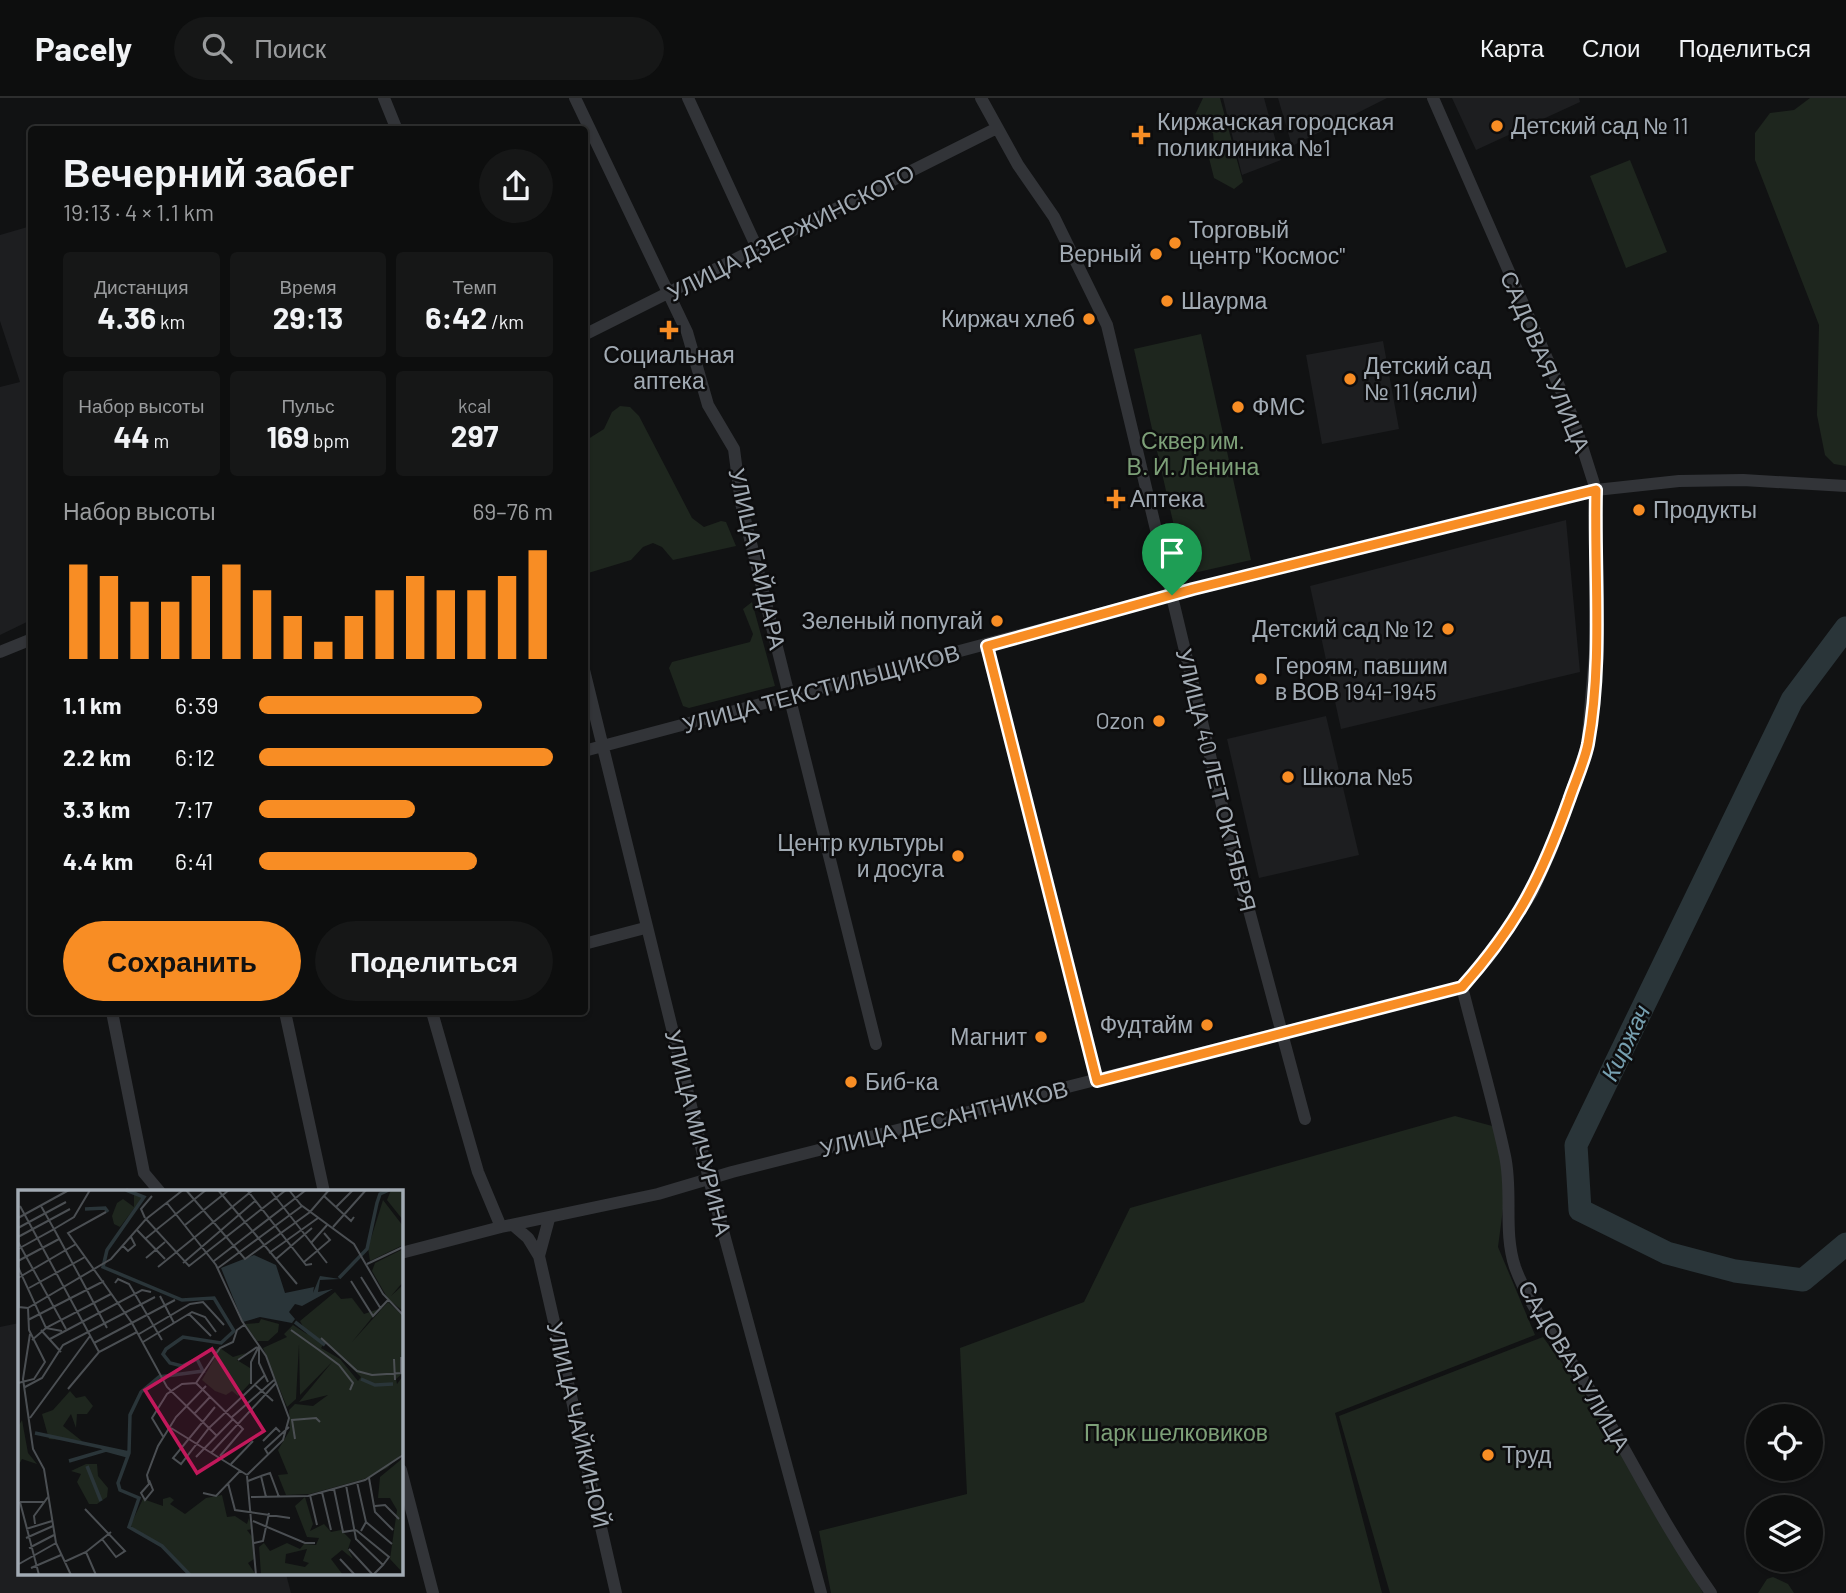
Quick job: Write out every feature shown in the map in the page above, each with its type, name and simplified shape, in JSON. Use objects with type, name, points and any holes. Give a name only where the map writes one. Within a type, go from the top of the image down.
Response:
[{"type":"street","points":[[384,98],[395,126]]},
{"type":"street","name":"УЛИЦА ГАЙДАРА","points":[[575,98],[687,332],[708,405],[733,449],[741,503],[876,1044]]},
{"type":"street","points":[[688,98],[758,250]]},
{"type":"street","name":"УЛИЦА 40 ЛЕТ ОКТЯБРЯ","points":[[981,98],[1054,217],[1107,326],[1280,1035],[1305,1119]]},
{"type":"street","name":"САДОВАЯ УЛИЦА","points":[[1433,98],[1573,418],[1596,490],[1595,654],[1587,746],[1552,848],[1532,893],[1494,950],[1462,987],[1506,1158],[1510,1193],[1508,1237],[1515,1266],[1533,1307],[1590,1390],[1678,1546],[1711,1593]]},
{"type":"street","name":"УЛИЦА ДЗЕРЖИНСКОГО","points":[[588,333],[997,128]]},
{"type":"street","name":"УЛИЦА ТЕКСТИЛЬЩИКОВ","points":[[588,750],[1172,595],[1596,490],[1705,481],[1783,481],[1841,486]]},
{"type":"street","points":[[0,652],[28,641]]},
{"type":"street","points":[[987,646],[1097,1081]]},
{"type":"street","name":"УЛИЦА МИЧУРИНА","points":[[588,684],[605,746],[645,928],[709,1178],[821,1593]]},
{"type":"street","points":[[588,943],[645,928]]},
{"type":"street","name":"УЛИЦА ДЕСАНТНИКОВ","points":[[507,1226],[657,1194],[709,1178],[1462,987]]},
{"type":"street","points":[[113,1015],[144,1173],[158,1190]]},
{"type":"street","points":[[286,1015],[324,1190]]},
{"type":"street","name":"УЛИЦА ЧАЙКИНОЙ","points":[[433,1015],[478,1172],[507,1226],[528,1238],[539,1256],[616,1593]]},
{"type":"street","name":"УЛИЦА ЧАЙКИНОЙ","points":[[539,1256],[549,1219]]},
{"type":"street","points":[[402,1253],[507,1226]]},
{"type":"street","points":[[402,1474],[433,1593]]},
{"type":"shaded area","points":[[1223,98],[1264,98],[1281,160],[1242,175]]},
{"type":"shaded area","points":[[1278,98],[1387,98],[1292,146]]},
{"type":"shaded area","name":"Детский сад № 11","points":[[1452,98],[1579,98],[1580,102],[1476,150]]},
{"type":"shaded area","points":[[28,227],[28,621],[0,635],[0,387],[20,382],[0,321],[0,235]]},
{"type":"shaded area","name":"Детский сад № 11 (ясли)","points":[[1383,341],[1399,429],[1322,444],[1306,355]]},
{"type":"shaded area","name":"Детский сад № 12","points":[[1566,520],[1580,672],[1341,729],[1310,586]]},
{"type":"shaded area","name":"Школа №5","points":[[1326,716],[1359,855],[1259,878],[1227,739]]},
{"type":"shaded area","points":[[18,1323],[18,1576],[287,1576],[291,1593],[0,1593],[0,1327]]},
{"type":"green space","points":[[1203,98],[1220,98],[1243,182],[1234,189],[1214,178],[1207,150],[1214,143],[1213,133],[1198,127],[1194,117]]},
{"type":"green space","points":[[1810,98],[1846,98],[1846,466],[1834,464],[1825,455],[1817,415],[1819,325],[1755,160],[1755,133],[1770,113],[1794,110]]},
{"type":"green space","points":[[1630,160],[1667,252],[1626,268],[1590,176]]},
{"type":"green space","name":"Сквер им. В. И. Ленина","points":[[1201,334],[1251,560],[1185,575],[1134,349]]},
{"type":"green space","points":[[620,406],[630,407],[639,416],[692,518],[704,527],[726,522],[736,546],[673,560],[662,547],[653,543],[643,547],[631,560],[588,573],[588,439],[604,429],[612,412]]},
{"type":"green space","points":[[752,602],[775,686],[689,708],[683,706],[669,668],[672,662],[750,642],[753,634],[743,609]]},
{"type":"green space","name":"Парк шелковиков","points":[[1455,1116],[1496,1127],[1506,1186],[1498,1247],[1535,1335],[1335,1413],[1382,1593],[831,1593],[819,1531],[967,1494],[960,1348],[1084,1302],[1130,1208]]},
{"type":"green space","name":"Труд","points":[[1543,1337],[1590,1402],[1594,1401],[1703,1593],[1390,1593],[1339,1416]]},
{"type":"green space","points":[[1773,1577],[1788,1584],[1794,1593],[1758,1593],[1767,1579]]},
{"type":"waterway","name":"Киржач","points":[[1846,628],[1792,700],[1576,1145],[1580,1210],[1667,1253],[1735,1271],[1803,1280],[1846,1244]]},
{"type":"place","name":"Детский сад № 11","points":[[1497,126]]},
{"type":"place","name":"Киржачская городская поликлиника №1","points":[[1141,135]]},
{"type":"place","name":"Торговый центр \"Космос\"","points":[[1175,243]]},
{"type":"place","name":"Верный","points":[[1156,254]]},
{"type":"place","name":"Шаурма","points":[[1167,301]]},
{"type":"place","name":"Киржач хлеб","points":[[1089,319]]},
{"type":"place","name":"Социальная аптека","points":[[669,330]]},
{"type":"place","name":"Детский сад № 11 (ясли)","points":[[1350,379]]},
{"type":"place","name":"ФМС","points":[[1238,407]]},
{"type":"place","name":"Аптека","points":[[1116,499]]},
{"type":"place","name":"Продукты","points":[[1639,510]]},
{"type":"place","name":"Зеленый попугай","points":[[997,621]]},
{"type":"place","name":"Детский сад № 12","points":[[1448,629]]},
{"type":"place","name":"Героям, павшим в ВОВ 1941-1945","points":[[1261,679]]},
{"type":"place","name":"Ozon","points":[[1159,721]]},
{"type":"place","name":"Школа №5","points":[[1288,777]]},
{"type":"place","name":"Центр культуры и досуга","points":[[958,856]]},
{"type":"place","name":"Фудтайм","points":[[1207,1025]]},
{"type":"place","name":"Магнит","points":[[1041,1037]]},
{"type":"place","name":"Биб-ка","points":[[851,1082]]},
{"type":"place","name":"Труд","points":[[1488,1455]]},
{"type":"route","points":[[1596,490],[1595,654],[1587,746],[1552,848],[1532,893],[1489,957],[1462,987],[1097,1081],[987,646],[1172,595],[1596,490]]}]
